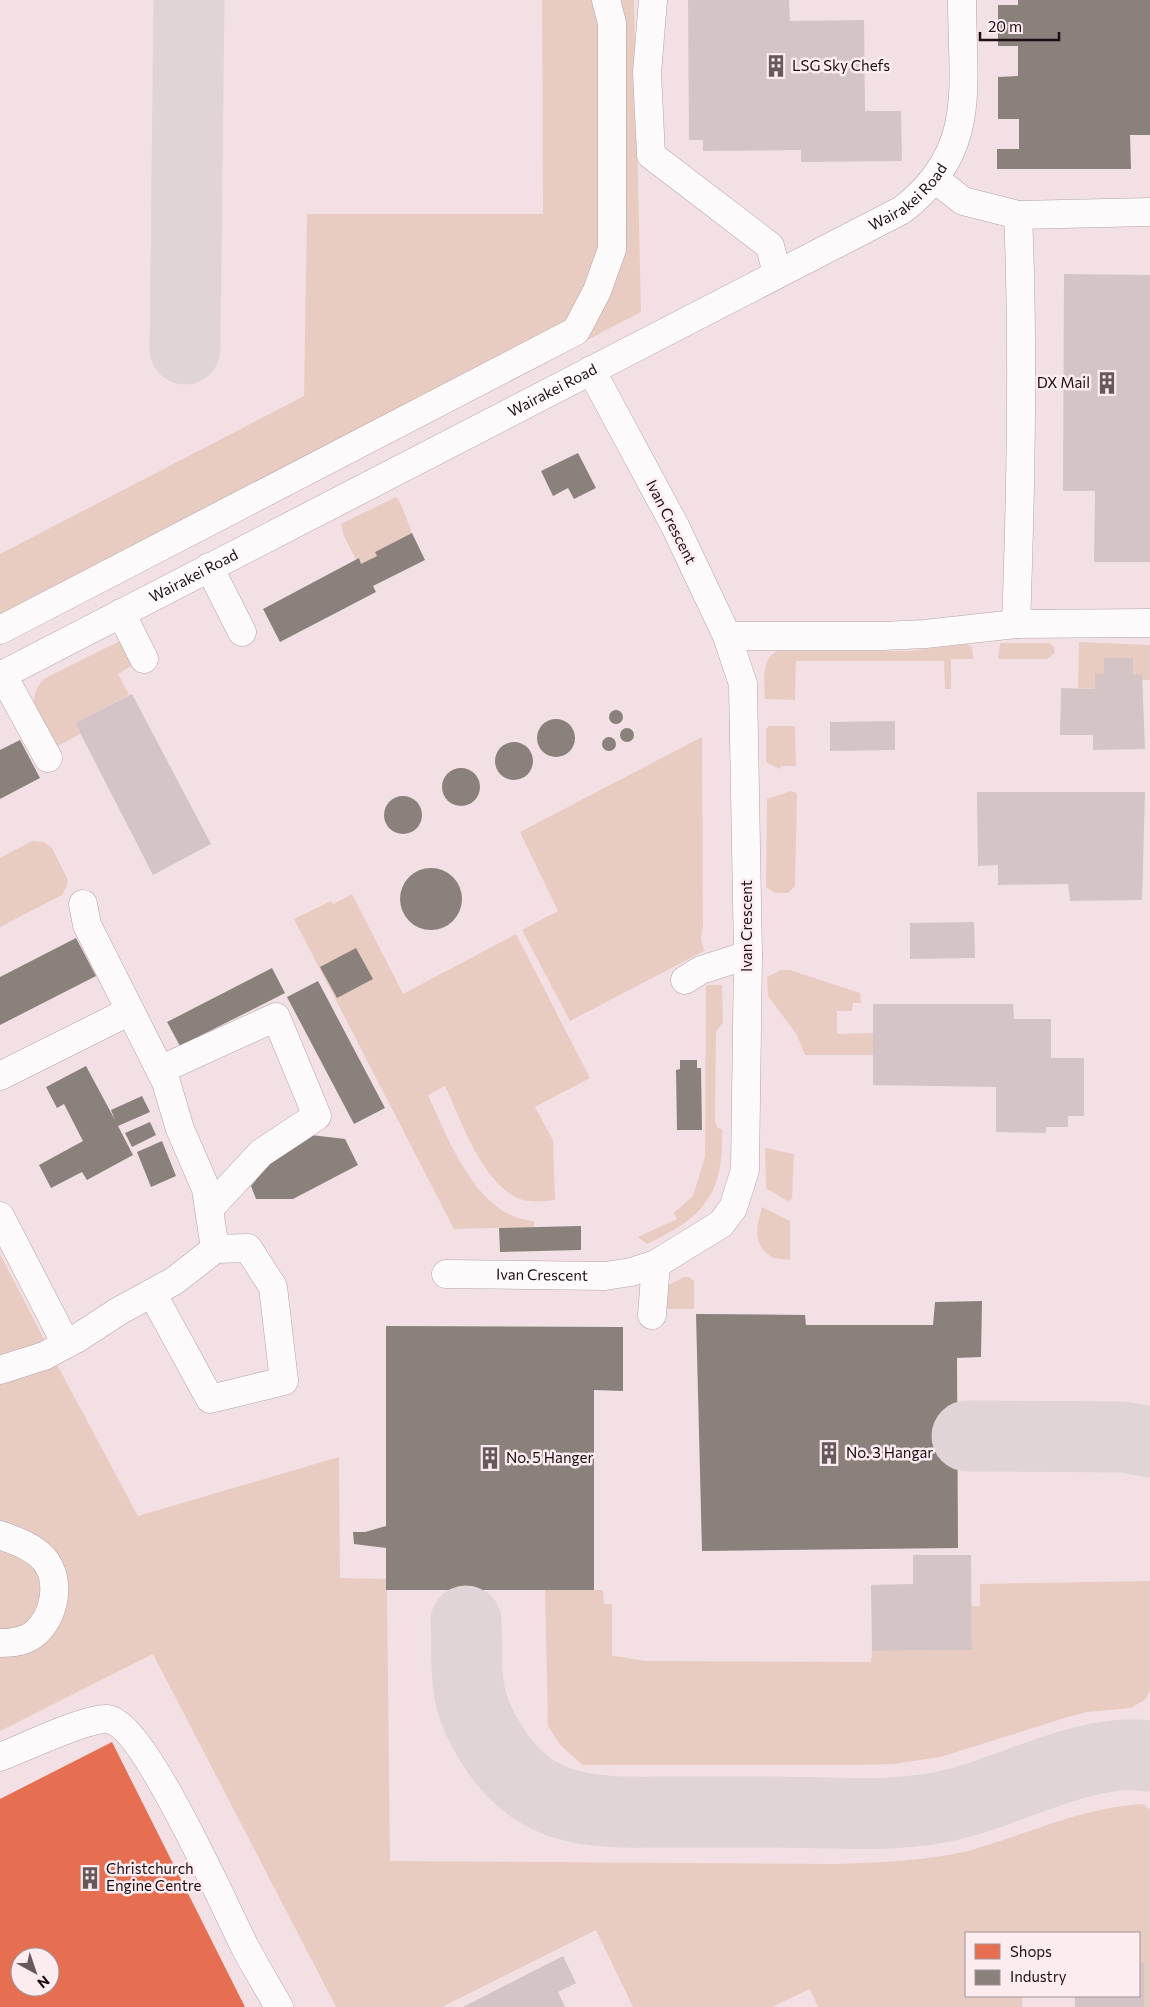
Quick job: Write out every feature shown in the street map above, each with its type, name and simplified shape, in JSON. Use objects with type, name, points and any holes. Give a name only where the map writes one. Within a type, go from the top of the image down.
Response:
[{"type":"street","points":[[0,630],[576,331],[597,292],[612,249],[612,23],[606,0]]},
{"type":"street","points":[[653,0],[647,73],[652,155],[770,246],[778,274]]},
{"type":"street","name":"Wairakei Road","points":[[1,675],[902,210],[935,179],[949,158],[962,115],[962,0]]},
{"type":"street","points":[[935,179],[963,201],[1018,215],[1150,212]]},
{"type":"street","points":[[1016,624],[1020,518],[1021,277],[1018,215]]},
{"type":"street","name":"Ivan Crescent","points":[[446,1274],[605,1276],[631,1272],[656,1264],[722,1224],[732,1208],[741,1187],[745,1170],[748,955],[745,707],[743,684],[727,636],[675,526],[591,370]]},
{"type":"street","points":[[210,567],[242,632]]},
{"type":"street","points":[[121,613],[144,659]]},
{"type":"street","points":[[727,636],[882,636],[925,634],[1016,624],[1150,623]]},
{"type":"street","points":[[1,675],[48,758]]},
{"type":"street","points":[[83,904],[87,925],[166,1082],[180,1129],[206,1189],[215,1249]]},
{"type":"street","points":[[685,980],[701,970],[748,955]]},
{"type":"street","points":[[0,1076],[130,1011]]},
{"type":"street","points":[[160,1070],[276,1017],[317,1116],[261,1153],[210,1208]]},
{"type":"street","points":[[0,1216],[66,1344]]},
{"type":"street","points":[[0,1370],[44,1356],[66,1344],[152,1293],[174,1281],[215,1249],[248,1248],[274,1287],[284,1382],[210,1399],[152,1293]]},
{"type":"street","points":[[652,1315],[656,1264]]},
{"type":"street","points":[[0,1536],[33,1549],[44,1559],[54,1580],[54,1588],[50,1613],[34,1634],[18,1642],[0,1643]]},
{"type":"street","points":[[0,1757],[92,1720],[109,1719],[124,1728],[167,1789],[246,1949],[279,2007]]},
{"type":"shaded area","points":[[542,0],[634,0],[641,312],[0,645],[0,554],[304,396],[307,214],[543,214]]},
{"type":"shaded area","points":[[396,497],[401,504],[412,533],[375,552],[377,556],[361,564],[359,559],[356,560],[344,536],[341,524]]},
{"type":"shaded area","points":[[121,642],[133,665],[118,674],[129,695],[75,723],[80,734],[52,749],[39,722],[34,705],[34,696],[38,688],[44,679]]},
{"type":"shaded area","points":[[1079,642],[1150,645],[1150,680],[1142,680],[1141,675],[1133,675],[1133,658],[1104,658],[1104,674],[1095,674],[1095,689],[1078,688]]},
{"type":"shaded area","points":[[1000,643],[1049,643],[1054,647],[1055,653],[1047,659],[998,659]]},
{"type":"shaded area","points":[[967,644],[972,647],[973,659],[951,659],[951,689],[945,689],[944,661],[796,661],[795,700],[765,699],[764,679],[766,665],[773,654],[778,651],[909,651]]},
{"type":"shaded area","points":[[769,726],[795,726],[796,766],[781,766],[780,769],[766,762],[766,729]]},
{"type":"shaded area","points":[[702,737],[703,927],[701,938],[704,951],[570,1021],[522,930],[558,911],[520,832]]},
{"type":"shaded area","points":[[791,791],[797,793],[795,886],[788,893],[775,893],[766,887],[767,799]]},
{"type":"shaded area","points":[[32,841],[44,842],[52,848],[68,880],[67,886],[62,895],[0,927],[0,858]]},
{"type":"shaded area","points":[[352,894],[403,994],[516,934],[590,1078],[535,1107],[553,1140],[555,1200],[528,1201],[507,1192],[484,1166],[466,1133],[445,1086],[428,1095],[455,1153],[481,1191],[496,1206],[514,1216],[534,1221],[534,1227],[454,1229],[294,919],[331,901],[333,904]]},
{"type":"shaded area","points":[[781,970],[790,970],[860,993],[861,1003],[853,1003],[852,1011],[837,1011],[837,1034],[873,1033],[873,1055],[805,1055],[797,1035],[768,996],[767,977]]},
{"type":"shaded area","points":[[706,985],[722,985],[723,1022],[716,1032],[715,1122],[718,1128],[722,1129],[722,1151],[719,1171],[707,1201],[697,1213],[667,1234],[647,1244],[638,1237],[677,1219],[674,1213],[693,1196],[705,1157]]},
{"type":"shaded area","points":[[765,1148],[794,1154],[792,1199],[787,1201],[766,1188]]},
{"type":"shaded area","points":[[762,1207],[790,1221],[790,1260],[773,1258],[762,1248],[757,1236],[757,1229]]},
{"type":"shaded area","points":[[0,1254],[48,1347],[0,1361]]},
{"type":"shaded area","points":[[684,1277],[689,1277],[694,1281],[694,1309],[662,1309],[666,1286]]},
{"type":"shaded area","points":[[55,1361],[138,1516],[339,1457],[340,1578],[386,1579],[390,1861],[839,1864],[904,1860],[968,1851],[1098,1810],[1144,1804],[1150,1810],[1150,2007],[1144,2007],[1144,1963],[1140,1963],[1140,1932],[965,1932],[965,1997],[1022,1997],[1022,2007],[818,2007],[810,1989],[772,2007],[633,2007],[596,1930],[442,2007],[336,2007],[153,1654],[0,1731],[0,1382]]},
{"type":"shaded area","points":[[1150,1581],[1150,1690],[1146,1699],[1131,1708],[1087,1712],[940,1757],[893,1764],[859,1765],[583,1765],[561,1746],[548,1726],[545,1590],[603,1590],[604,1604],[612,1604],[612,1656],[647,1661],[871,1662],[872,1651],[972,1650],[971,1606],[980,1606],[980,1584]]},
{"type":"building: Shops","name":"Christchurch Engine Centre","points":[[112,1742],[245,2007],[0,2007],[0,1799]]},
{"type":"building: Industry","points":[[1018,0],[1150,0],[1150,135],[1130,135],[1131,169],[997,169],[997,149],[1019,149],[1019,119],[998,119],[998,77],[1018,76],[1018,46],[998,46],[998,5],[1018,5]]},
{"type":"building: Industry","points":[[578,453],[596,488],[574,499],[568,488],[553,496],[541,471]]},
{"type":"building: Industry","points":[[412,533],[425,560],[373,586],[376,592],[280,642],[263,609],[359,558],[361,564],[377,556],[375,552]]},
{"type":"building: Industry","points":[[613,710],[619,710],[623,717],[619,724],[613,724],[609,720],[609,714]]},
{"type":"building: Industry","points":[[556,719],[570,724],[575,738],[570,752],[556,757],[542,752],[537,738],[542,724]]},
{"type":"building: Industry","points":[[624,728],[630,728],[634,735],[630,742],[624,742],[620,738],[620,732]]},
{"type":"building: Industry","points":[[606,737],[612,737],[616,744],[612,751],[606,751],[602,747],[602,741]]},
{"type":"building: Industry","points":[[20,740],[40,778],[0,799],[0,750]]},
{"type":"building: Industry","points":[[514,742],[528,747],[533,761],[528,775],[514,780],[500,775],[495,761],[500,747]]},
{"type":"building: Industry","points":[[461,768],[475,773],[480,787],[475,801],[461,806],[447,801],[442,787],[447,773]]},
{"type":"building: Industry","points":[[403,796],[417,801],[422,815],[417,829],[403,834],[389,829],[384,815],[389,801]]},
{"type":"building: Industry","points":[[431,868],[448,873],[453,877],[457,882],[462,899],[457,916],[453,921],[448,925],[431,930],[414,925],[409,921],[405,916],[400,899],[405,882],[409,877],[414,873]]},
{"type":"building: Industry","points":[[76,938],[96,976],[0,1025],[0,977]]},
{"type":"building: Industry","points":[[356,948],[373,979],[337,998],[320,967]]},
{"type":"building: Industry","points":[[272,968],[285,993],[180,1046],[167,1022]]},
{"type":"building: Industry","points":[[318,981],[385,1108],[354,1124],[287,997]]},
{"type":"building: Industry","points":[[680,1060],[697,1060],[697,1068],[701,1068],[702,1130],[677,1130],[676,1070],[680,1069]]},
{"type":"building: Industry","points":[[86,1066],[115,1120],[111,1110],[142,1096],[150,1112],[118,1126],[133,1155],[87,1180],[82,1172],[51,1188],[39,1165],[83,1141],[64,1104],[57,1108],[46,1087]]},
{"type":"building: Industry","points":[[150,1122],[156,1135],[132,1147],[125,1133]]},
{"type":"building: Industry","points":[[311,1135],[345,1139],[358,1165],[293,1199],[256,1199],[251,1186],[274,1158]]},
{"type":"building: Industry","points":[[162,1141],[176,1176],[151,1187],[137,1152]]},
{"type":"building: Industry","points":[[581,1226],[581,1250],[500,1252],[499,1228]]},
{"type":"building: Industry","name":"No. 3 Hangar","points":[[982,1301],[981,1357],[957,1358],[958,1548],[702,1551],[696,1314],[805,1315],[806,1325],[933,1325],[935,1302]]},
{"type":"building: Industry","name":"No. 5 Hanger","points":[[386,1326],[623,1327],[623,1391],[594,1390],[594,1590],[386,1590],[386,1548],[354,1544],[353,1532],[365,1532],[386,1526]]},
{"type":"building: Other","name":"LSG Sky Chefs","points":[[688,0],[789,0],[790,21],[864,20],[865,111],[901,111],[902,161],[801,162],[801,150],[703,151],[703,140],[689,140]]},
{"type":"building: Other","name":"DX Mail","points":[[1064,274],[1150,275],[1150,562],[1094,562],[1095,491],[1063,491]]},
{"type":"building: Other","points":[[1104,658],[1133,658],[1133,675],[1142,674],[1145,749],[1093,750],[1093,735],[1060,735],[1061,688],[1095,689],[1095,673],[1104,674]]},
{"type":"building: Other","points":[[132,694],[211,844],[153,875],[75,723]]},
{"type":"building: Other","points":[[895,721],[895,750],[830,751],[830,722]]},
{"type":"building: Other","points":[[977,792],[1145,792],[1142,900],[1070,901],[1068,884],[998,885],[998,865],[978,866]]},
{"type":"building: Other","points":[[974,922],[975,958],[910,959],[910,923]]},
{"type":"building: Other","points":[[873,1004],[1013,1004],[1014,1019],[1051,1019],[1051,1058],[1084,1058],[1084,1116],[1068,1116],[1068,1127],[1046,1127],[1046,1133],[996,1132],[996,1087],[873,1085]]},
{"type":"building: Other","points":[[913,1555],[971,1555],[972,1650],[872,1651],[871,1585],[913,1584]]},
{"type":"building: Other","points":[[563,1956],[576,1983],[558,1992],[565,2007],[463,2007]]},
{"type":"building: Other","points":[[1140,1963],[1144,1963],[1144,2007],[1075,2007],[1075,1997],[1140,1997]]},
{"type":"taxiway","points":[[185,349],[189,0]]},
{"type":"taxiway","points":[[967,1436],[1124,1437],[1150,1442]]},
{"type":"taxiway","points":[[466,1621],[468,1686],[474,1710],[487,1737],[512,1771],[529,1786],[548,1797],[568,1805],[589,1809],[634,1812],[857,1814],[906,1812],[955,1804],[1058,1769],[1100,1758],[1125,1755],[1150,1756]]},
{"type":"place","name":"LSG Sky Chefs","points":[[776,66]]},
{"type":"place","name":"DX Mail","points":[[1107,383]]},
{"type":"place","name":"No. 3 Hangar","points":[[829,1453]]},
{"type":"place","name":"No. 5 Hanger","points":[[490,1458]]},
{"type":"place","name":"Christchurch Engine Centre","points":[[90,1878]]}]
